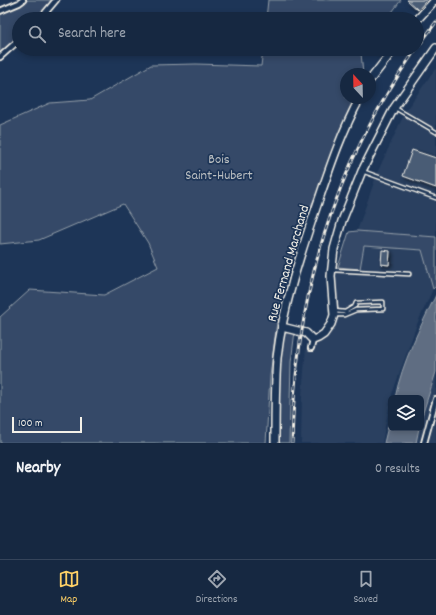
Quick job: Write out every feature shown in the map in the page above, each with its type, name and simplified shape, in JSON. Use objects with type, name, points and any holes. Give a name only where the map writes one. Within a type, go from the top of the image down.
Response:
[{"type":"street","points":[[0,11],[23,0]]},
{"type":"street","points":[[46,12],[56,0]]},
{"type":"street","points":[[424,12],[435,0]]},
{"type":"street","points":[[0,57],[12,46]]},
{"type":"street","points":[[313,340],[324,334],[331,324],[334,313],[330,276],[334,249],[342,221],[362,171],[394,108],[436,48]]},
{"type":"street","points":[[376,72],[389,56]]},
{"type":"street","name":"Rue Fernand Marchand","points":[[274,443],[277,358],[282,327],[306,238],[348,121],[357,104]]},
{"type":"street","points":[[282,327],[306,333],[313,340]]},
{"type":"street","points":[[311,348],[313,340]]},
{"type":"street","points":[[424,443],[436,398]]},
{"type":"lane","points":[[394,108],[436,132]]},
{"type":"lane","points":[[362,171],[436,198]]},
{"type":"lane","points":[[331,270],[409,274]]},
{"type":"lane","points":[[383,302],[383,309],[356,310],[344,315],[334,313],[345,312],[355,306],[356,303],[383,302]]},
{"type":"shaded area","points":[[436,68],[436,237],[357,231],[378,171],[406,110]]},
{"type":"shaded area","points":[[364,246],[423,250],[433,289],[417,324],[392,395],[388,395],[388,412],[382,443],[301,443],[302,396],[306,347],[315,346],[321,331],[331,316],[334,266],[360,269]]},
{"type":"shaded area","points":[[436,295],[436,372],[424,410],[424,395],[396,395],[402,372],[418,332]]},
{"type":"shaded area","points":[[436,372],[436,443],[416,443],[418,431],[424,431],[424,409]]},
{"type":"shaded area","points":[[388,426],[388,431],[418,431],[416,443],[384,443]]},
{"type":"green space","points":[[28,0],[51,0],[44,12],[12,12],[12,44],[0,54],[0,13]]},
{"type":"green space","points":[[268,0],[401,0],[392,12],[267,12]]},
{"type":"green space","name":"Bois Saint-Hubert","points":[[262,56],[361,56],[362,68],[340,68],[340,104],[356,104],[312,204],[282,282],[270,376],[266,443],[0,443],[0,317],[30,290],[104,295],[158,267],[148,243],[123,204],[39,240],[0,244],[0,125],[50,103],[90,100],[151,65],[196,64],[261,66]]},
{"type":"green space","points":[[357,231],[436,237],[436,286],[433,289],[422,250],[364,246],[360,269],[338,267],[349,232]]},
{"type":"green space","points":[[295,331],[291,362],[289,443],[276,443],[277,403],[283,335]]},
{"type":"building","points":[[407,0],[427,0],[418,10]]},
{"type":"building","points":[[412,150],[436,158],[436,188],[403,176]]},
{"type":"building","points":[[382,250],[390,251],[389,265],[381,264]]},
{"type":"railway","points":[[424,38],[436,22]]},
{"type":"railway","points":[[292,443],[295,389],[301,337],[310,286],[324,236],[341,188],[362,141],[387,94],[411,56]]}]
